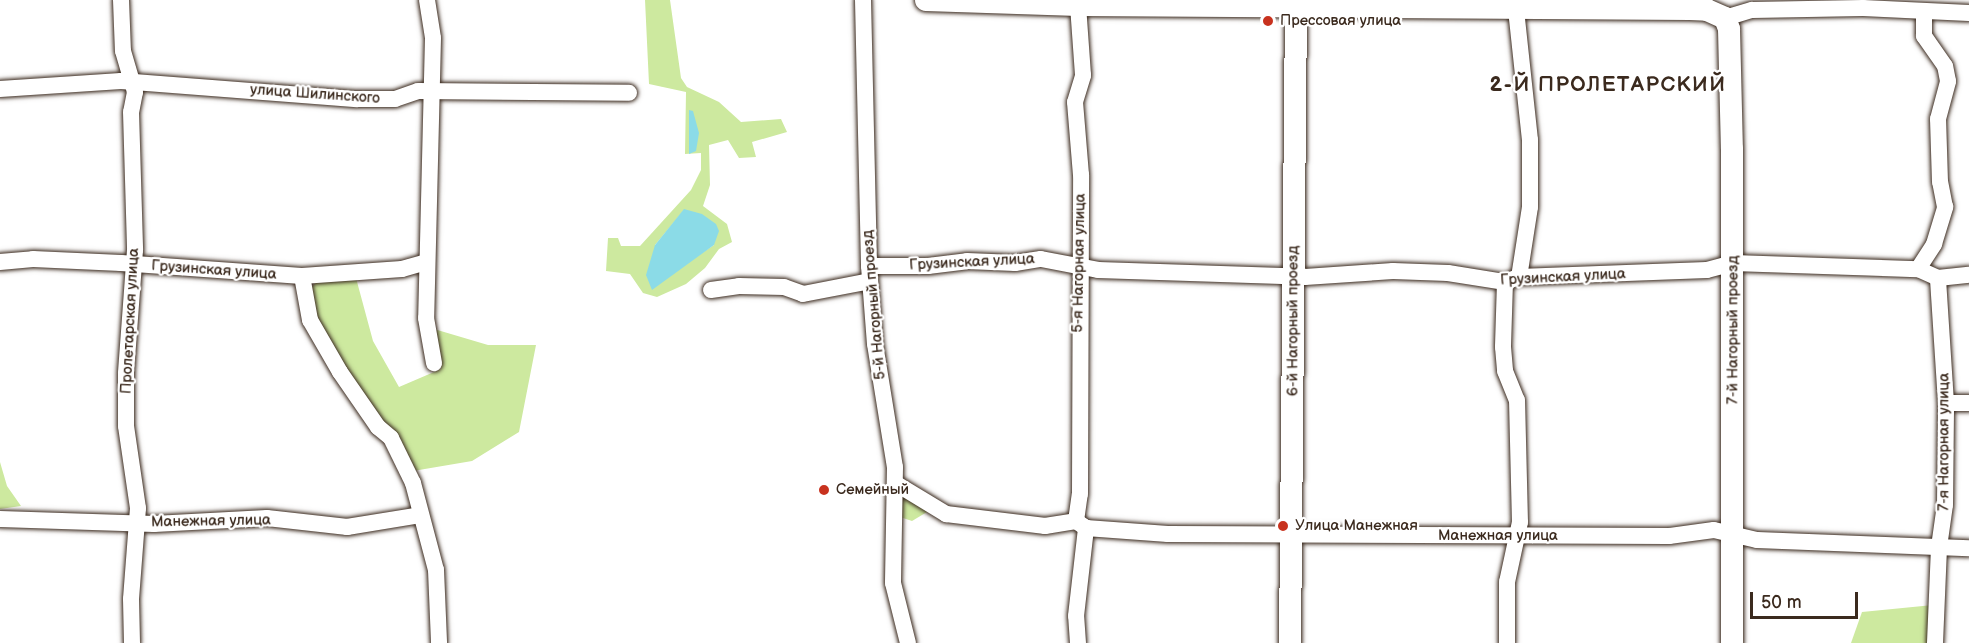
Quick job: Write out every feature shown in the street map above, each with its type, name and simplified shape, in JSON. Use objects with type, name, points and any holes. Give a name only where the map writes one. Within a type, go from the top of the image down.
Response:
[{"type":"street","name":"Пролетарская улица","points":[[121,0],[123,51],[134,82],[134,264],[126,426],[138,522],[131,599],[132,643]]},
{"type":"street","points":[[427,0],[433,38],[429,92],[426,318],[434,363]]},
{"type":"street","name":"5-й Нагорный проезд","points":[[863,0],[869,274],[875,344],[895,483],[893,583],[909,643]]},
{"type":"street","points":[[926,0],[1078,5],[1515,3],[1707,10],[1934,8],[1969,13]]},
{"type":"street","name":"6-й Нагорный проезд","points":[[1290,643],[1296,3]]},
{"type":"street","points":[[1507,643],[1507,582],[1518,537],[1517,400],[1505,371],[1512,279],[1530,207],[1530,140],[1515,3]]},
{"type":"street","name":"5-я Нагорная улица","points":[[1078,5],[1083,75],[1075,102],[1081,175],[1079,265],[1081,524],[1076,616],[1078,643]]},
{"type":"street","points":[[1918,269],[1934,244],[1945,207],[1940,182],[1938,119],[1948,81],[1946,66],[1924,36],[1934,8]]},
{"type":"street","name":"7-й Нагорный проезд","points":[[1732,643],[1733,263],[1729,28],[1735,10]]},
{"type":"street","name":"улица Шилинского","points":[[0,89],[134,82],[357,99],[395,99],[429,92],[630,93]]},
{"type":"street","name":"Грузинская улица","points":[[0,262],[33,259],[302,276],[402,269],[427,262]]},
{"type":"street","name":"Грузинская улица","points":[[711,290],[739,286],[783,287],[803,294],[869,274],[967,261],[1016,263],[1041,259],[1098,270],[1349,277],[1393,271],[1512,279],[1707,270],[1733,263],[1918,269],[1938,278],[1969,275]]},
{"type":"street","points":[[302,276],[310,320],[340,372],[402,456],[413,483],[436,570],[440,643]]},
{"type":"street","name":"7-я Нагорная улица","points":[[1935,643],[1939,547],[1945,505],[1946,403],[1938,278]]},
{"type":"street","points":[[1946,403],[1969,404]]},
{"type":"street","name":"Манежная улица","points":[[895,483],[946,514],[1045,526],[1081,524],[1168,534],[1669,536],[1714,530],[1757,540],[1969,548]]},
{"type":"street","name":"Манежная улица","points":[[0,519],[138,522],[267,518],[347,527],[420,515]]},
{"type":"green space","points":[[645,0],[670,0],[681,78],[687,87],[719,102],[741,122],[781,119],[787,132],[752,142],[756,157],[739,158],[728,140],[709,145],[710,185],[703,206],[727,224],[732,242],[719,249],[705,268],[686,284],[657,297],[643,293],[630,274],[606,271],[608,238],[618,238],[621,246],[640,246],[691,190],[701,170],[701,153],[685,154],[686,92],[649,84]],"holes":[[[684,210],[714,245],[664,278],[655,245]]]},
{"type":"green space","points":[[356,278],[373,341],[399,387],[441,369],[434,329],[488,345],[536,345],[519,432],[472,461],[413,471],[314,318],[312,287],[316,282]]},
{"type":"green space","points":[[0,462],[7,486],[21,506],[0,509]]},
{"type":"green space","points":[[901,489],[925,507],[927,512],[912,521],[900,517]]},
{"type":"green space","points":[[1933,605],[1931,643],[1851,643],[1862,612]]},
{"type":"water","points":[[689,110],[693,111],[699,133],[696,151],[689,154]]},
{"type":"water","points":[[684,209],[702,214],[716,224],[719,231],[714,245],[652,290],[646,275],[655,245]]},
{"type":"place","name":"Прессовая улица","points":[[1268,21]]},
{"type":"place","name":"Семейный","points":[[824,490]]},
{"type":"place","name":"Улица Манежная","points":[[1283,526]]},
{"type":"district","name":"2-Й ПРОЛЕТАРСКИЙ","points":[[1608,85]]}]
